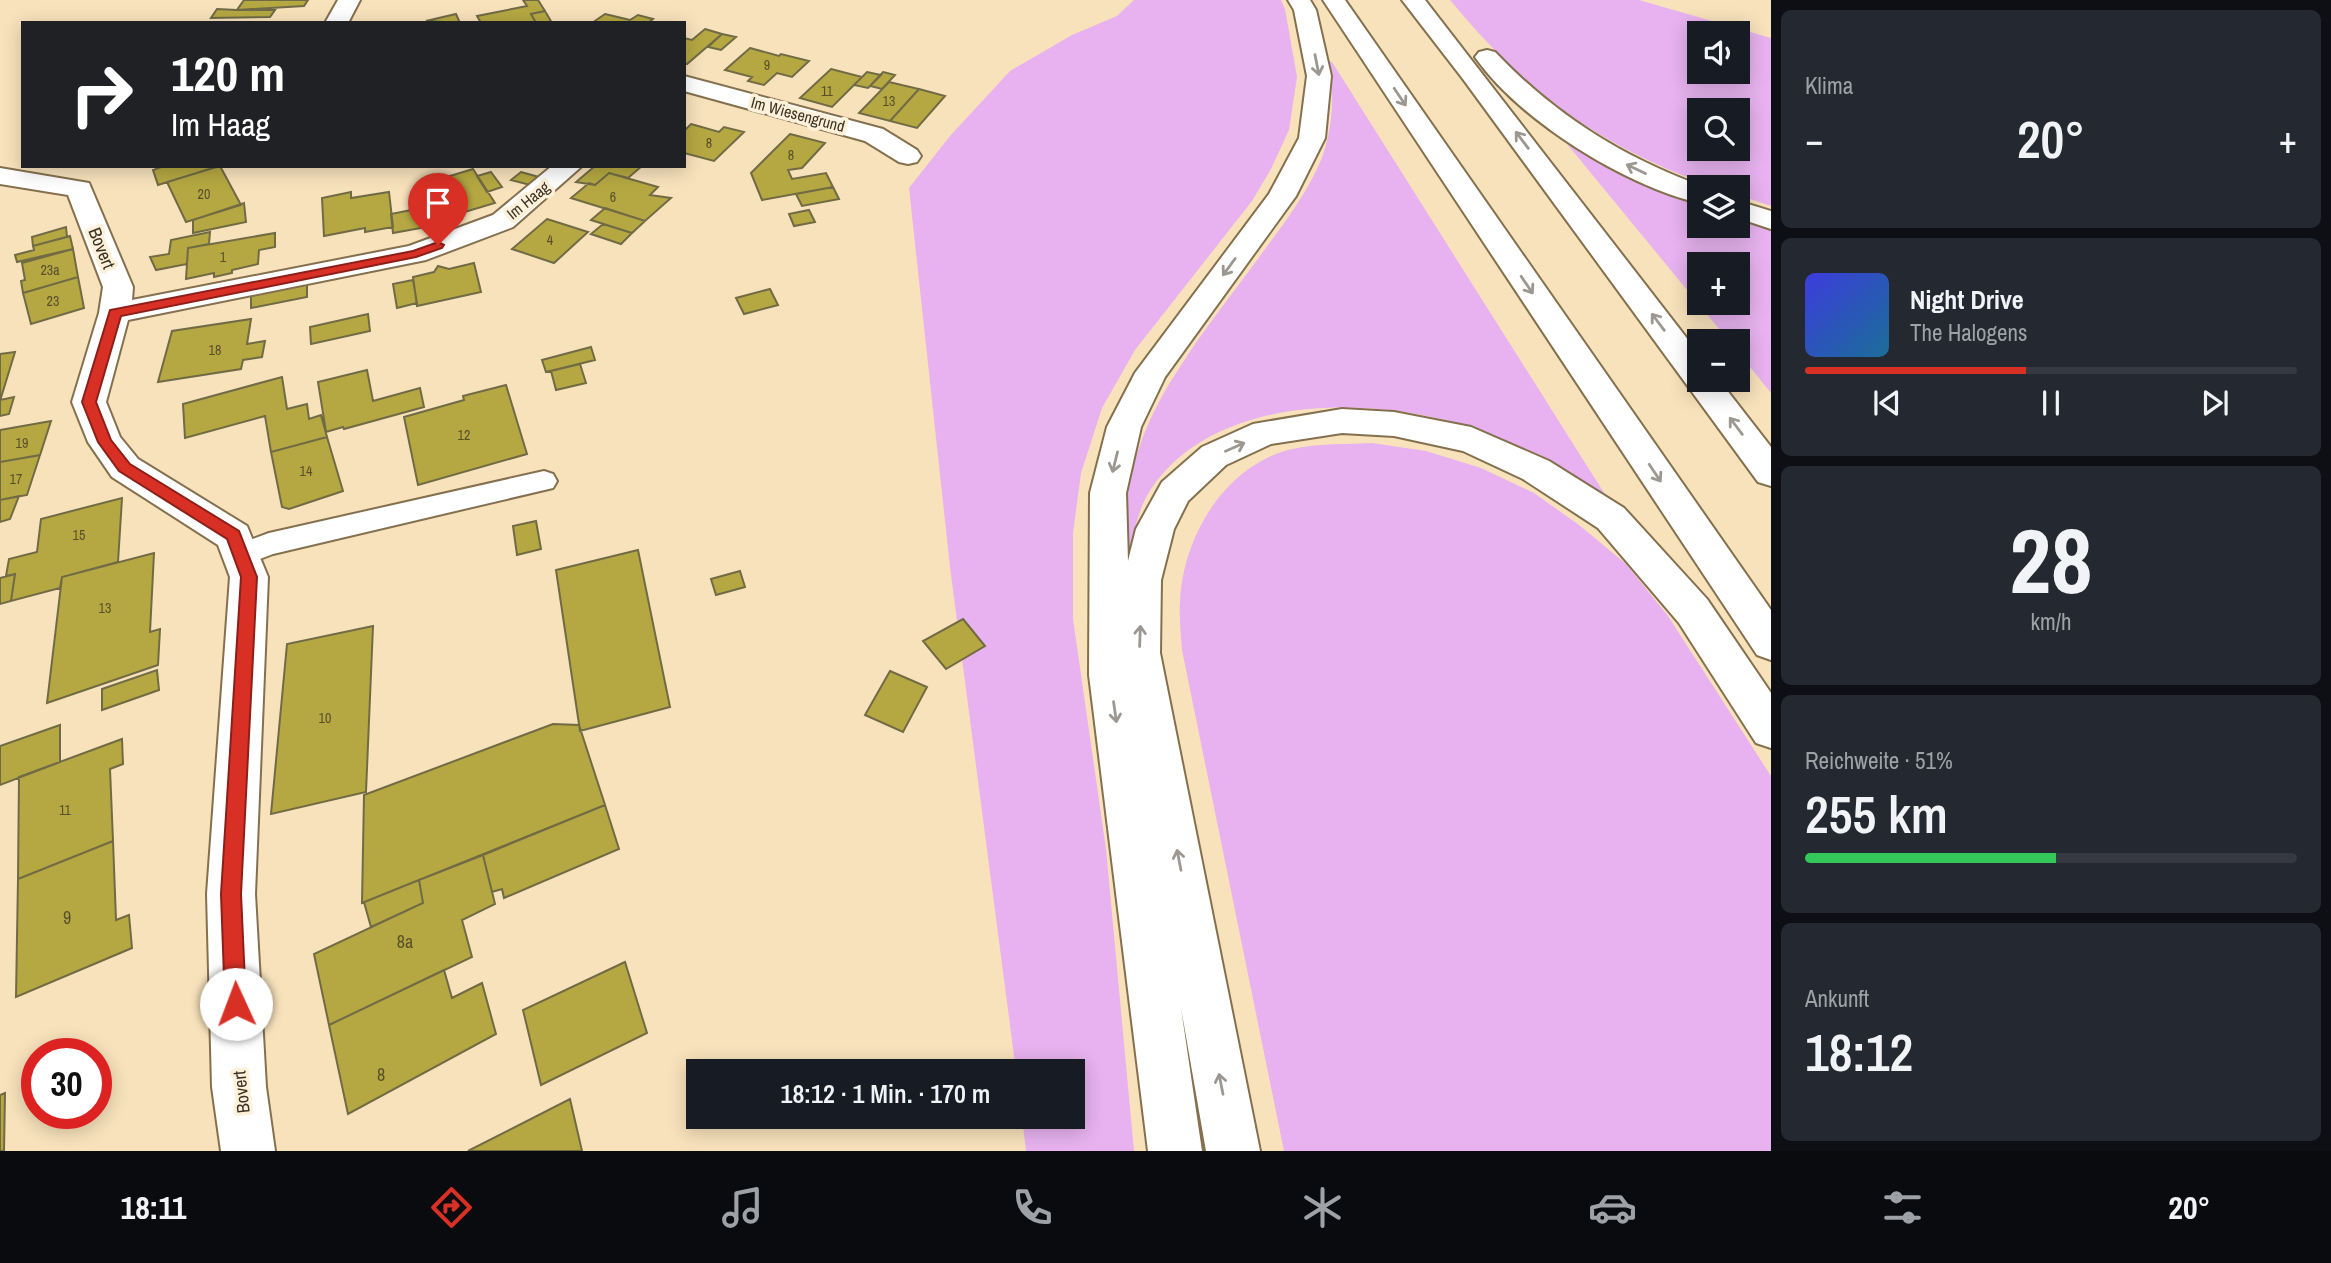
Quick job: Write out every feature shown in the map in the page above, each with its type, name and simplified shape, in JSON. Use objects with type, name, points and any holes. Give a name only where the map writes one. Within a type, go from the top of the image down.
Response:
[{"type":"main road","points":[[337,21],[349,0]]},
{"type":"main road","points":[[1175,1151],[1110,676],[1108,493],[1124,427],[1151,373],[1282,196],[1312,138],[1319,76],[1305,10],[1299,0]]},
{"type":"main road","points":[[1334,0],[1771,643]]},
{"type":"main road","points":[[1413,0],[1472,74],[1687,361]]},
{"type":"main road","points":[[1438,0],[1512,87],[1542,114],[1584,143],[1687,191]]},
{"type":"main road","name":"Im Wiesengrund","points":[[686,84],[874,135],[908,156]]},
{"type":"main road","points":[[12,184],[65,168]]},
{"type":"main road","name":"Im Haag","points":[[115,313],[416,254],[503,221],[567,168]]},
{"type":"main road","name":"Bovert","points":[[12,184],[79,189],[118,287],[115,313],[89,402],[105,442],[125,468],[234,536],[249,577],[231,894],[239,1087],[248,1151]]},
{"type":"main road","points":[[1750,213],[1771,220]]},
{"type":"main road","points":[[1710,392],[1771,473]]},
{"type":"main road","points":[[1233,1151],[1140,653],[1142,580],[1155,529],[1175,492],[1214,456],[1265,433],[1342,421],[1394,424],[1471,440],[1536,470],[1611,518],[1693,611],[1771,729]]},
{"type":"lane","points":[[241,555],[269,544],[544,481]]},
{"type":"shaded area","points":[[1134,0],[1281,0],[1297,77],[1289,130],[1271,169],[1252,201],[1135,350],[1102,408],[1081,473],[1073,533],[1073,619],[1106,849],[1134,1151],[1026,1151],[1023,1129],[1085,1129],[1085,1059],[1014,1059],[950,567],[909,188],[950,136],[1010,71],[1072,35],[1117,16]]},
{"type":"shaded area","points":[[1450,0],[1639,0],[1712,21],[1687,21],[1687,84],[1750,84],[1750,32],[1771,38],[1771,206],[1750,199],[1750,175],[1687,176],[1652,162],[1592,130],[1541,93],[1495,50]]},
{"type":"shaded area","points":[[1328,61],[1332,62],[1606,496],[1544,459],[1479,430],[1395,411],[1349,408],[1303,410],[1258,418],[1217,433],[1180,457],[1151,489],[1143,503],[1130,549],[1125,510],[1132,470],[1154,411],[1199,338],[1297,204],[1321,160],[1332,111]]},
{"type":"shaded area","points":[[1558,133],[1646,182],[1687,199],[1687,238],[1750,238],[1750,220],[1771,227],[1771,393],[1750,367],[1750,329],[1719,329],[1708,315],[1750,315],[1750,252],[1687,252],[1687,290]]},
{"type":"shaded area","points":[[1372,443],[1426,451],[1481,468],[1534,493],[1579,525],[1626,564],[1668,616],[1771,776],[1771,1151],[1284,1151],[1182,650],[1182,581],[1187,559],[1205,518],[1217,500],[1248,469],[1267,458],[1292,449]]},
{"type":"building","points":[[244,0],[308,0],[304,6],[237,10]]},
{"type":"building","points":[[523,0],[538,0],[545,11],[531,14],[535,21],[480,21],[477,16],[527,6]]},
{"type":"building","points":[[217,9],[275,10],[270,17],[211,18]]},
{"type":"building","points":[[545,11],[551,21],[535,21],[531,14]]},
{"type":"building","points":[[456,14],[459,21],[426,21]]},
{"type":"building","points":[[605,14],[630,20],[638,15],[653,19],[650,21],[595,21]]},
{"type":"building","points":[[705,29],[722,34],[687,64],[686,38],[692,40]]},
{"type":"building","points":[[722,34],[736,37],[721,50],[708,47]]},
{"type":"building","points":[[750,48],[809,61],[792,77],[777,73],[764,85],[748,81],[752,77],[725,70]]},
{"type":"building","points":[[831,69],[862,77],[832,107],[800,98]]},
{"type":"building","points":[[867,72],[881,75],[868,88],[854,85]]},
{"type":"building","points":[[883,72],[895,75],[882,89],[870,86]]},
{"type":"building","points":[[889,82],[919,89],[890,121],[859,113]]},
{"type":"building","points":[[919,89],[945,96],[917,128],[890,121]]},
{"type":"building","points":[[691,124],[719,132],[724,127],[744,132],[714,161],[686,154],[686,129]]},
{"type":"building","points":[[790,134],[825,143],[802,168],[788,170],[792,179],[826,173],[833,187],[762,200],[751,173]]},
{"type":"building","points":[[158,168],[213,168],[158,185],[153,170]]},
{"type":"building","points":[[221,168],[241,205],[186,222],[167,182]]},
{"type":"building","points":[[593,168],[640,168],[628,178],[609,173],[595,185],[576,182]]},
{"type":"building","points":[[473,169],[495,203],[451,216],[430,182]]},
{"type":"building","points":[[491,172],[502,187],[487,192],[477,176]]},
{"type":"building","points":[[521,172],[539,177],[530,185],[511,180]]},
{"type":"building","points":[[609,173],[658,187],[650,195],[671,198],[645,221],[571,198],[589,183],[595,185]]},
{"type":"building","points":[[833,187],[839,199],[802,206],[796,194]]},
{"type":"building","points":[[351,192],[351,198],[389,192],[393,227],[365,232],[365,228],[324,236],[322,198]]},
{"type":"building","points":[[438,195],[448,211],[434,216],[424,199]]},
{"type":"building","points":[[244,203],[246,222],[193,233],[193,220]]},
{"type":"building","points":[[426,207],[427,220],[431,219],[432,226],[393,233],[391,214]]},
{"type":"building","points":[[605,208],[645,221],[632,233],[591,220]]},
{"type":"building","points":[[809,210],[815,222],[794,226],[789,214]]},
{"type":"building","points":[[547,219],[588,232],[554,263],[512,249]]},
{"type":"building","points":[[603,224],[632,233],[621,244],[591,234]]},
{"type":"building","points":[[66,227],[67,237],[33,246],[32,237]]},
{"type":"building","points":[[210,232],[209,244],[188,248],[187,264],[156,270],[150,257],[169,254],[171,240]]},
{"type":"building","points":[[275,233],[275,247],[259,250],[258,264],[214,277],[214,273],[186,279],[188,248]]},
{"type":"building","points":[[70,236],[73,249],[17,262],[15,255],[34,250],[33,246]]},
{"type":"building","points":[[73,249],[78,277],[23,293],[21,281],[25,280],[22,263]]},
{"type":"building","points":[[474,263],[481,292],[417,306],[413,277],[434,272],[438,266],[449,269]]},
{"type":"building","points":[[78,277],[84,308],[31,324],[23,293]]},
{"type":"building","points":[[413,280],[417,303],[397,308],[393,284]]},
{"type":"building","points":[[307,284],[307,297],[251,308],[251,295]]},
{"type":"building","points":[[770,289],[778,305],[744,314],[736,298]]},
{"type":"building","points":[[368,314],[370,331],[311,344],[310,327]]},
{"type":"building","points":[[251,319],[247,344],[265,341],[262,357],[243,360],[241,369],[158,382],[172,331]]},
{"type":"building","points":[[591,347],[595,360],[546,372],[542,360]]},
{"type":"building","points":[[15,352],[0,401],[0,354]]},
{"type":"building","points":[[580,364],[586,383],[556,390],[551,371]]},
{"type":"building","points":[[367,370],[373,401],[420,388],[424,407],[326,432],[318,382]]},
{"type":"building","points":[[282,377],[287,409],[307,404],[309,419],[321,415],[327,437],[271,452],[265,416],[185,438],[183,404]]},
{"type":"building","points":[[506,385],[527,454],[418,485],[404,417],[464,400],[463,396]]},
{"type":"building","points":[[14,397],[9,414],[0,416],[0,400]]},
{"type":"building","points":[[51,421],[40,455],[0,462],[0,430]]},
{"type":"building","points":[[327,437],[343,491],[289,509],[282,507],[271,452]]},
{"type":"building","points":[[40,455],[27,495],[0,500],[0,462]]},
{"type":"building","points":[[19,496],[10,519],[0,522],[0,500]]},
{"type":"building","points":[[122,498],[118,562],[62,577],[60,588],[11,601],[15,574],[6,576],[9,559],[37,552],[41,519]]},
{"type":"building","points":[[536,521],[541,549],[517,555],[513,526]]},
{"type":"building","points":[[638,550],[670,707],[580,731],[556,570]]},
{"type":"building","points":[[154,553],[150,632],[160,629],[158,665],[47,703],[62,577]]},
{"type":"building","points":[[740,571],[745,587],[716,595],[711,579]]},
{"type":"building","points":[[15,574],[11,601],[0,604],[0,578]]},
{"type":"building","points":[[963,619],[985,646],[946,669],[923,641]]},
{"type":"building","points":[[373,626],[366,792],[271,814],[287,644]]},
{"type":"building","points":[[157,670],[159,690],[102,710],[102,689]]},
{"type":"building","points":[[890,671],[927,687],[903,732],[865,715]]},
{"type":"building","points":[[553,724],[579,725],[605,805],[362,903],[364,795]]},
{"type":"building","points":[[60,725],[60,762],[0,785],[0,746]]},
{"type":"building","points":[[122,739],[123,764],[110,769],[113,841],[18,879],[19,777]]},
{"type":"building","points":[[605,805],[619,849],[504,898],[502,889],[492,892],[483,855]]},
{"type":"building","points":[[113,841],[116,920],[129,915],[132,948],[16,997],[18,879]]},
{"type":"building","points":[[483,855],[495,904],[462,920],[472,957],[329,1025],[314,954],[423,903],[419,880]]},
{"type":"building","points":[[419,880],[423,903],[371,927],[364,902]]},
{"type":"building","points":[[625,962],[647,1033],[541,1085],[523,1010]]},
{"type":"building","points":[[444,970],[452,998],[482,983],[496,1034],[348,1114],[329,1025]]},
{"type":"building","points":[[5,1093],[4,1151],[0,1151],[0,1095]]},
{"type":"building","points":[[570,1099],[582,1151],[468,1151]]},
{"type":"route","points":[[236,1004],[231,894],[249,577],[234,536],[125,468],[105,442],[89,402],[115,313],[416,254],[438,245]]}]
